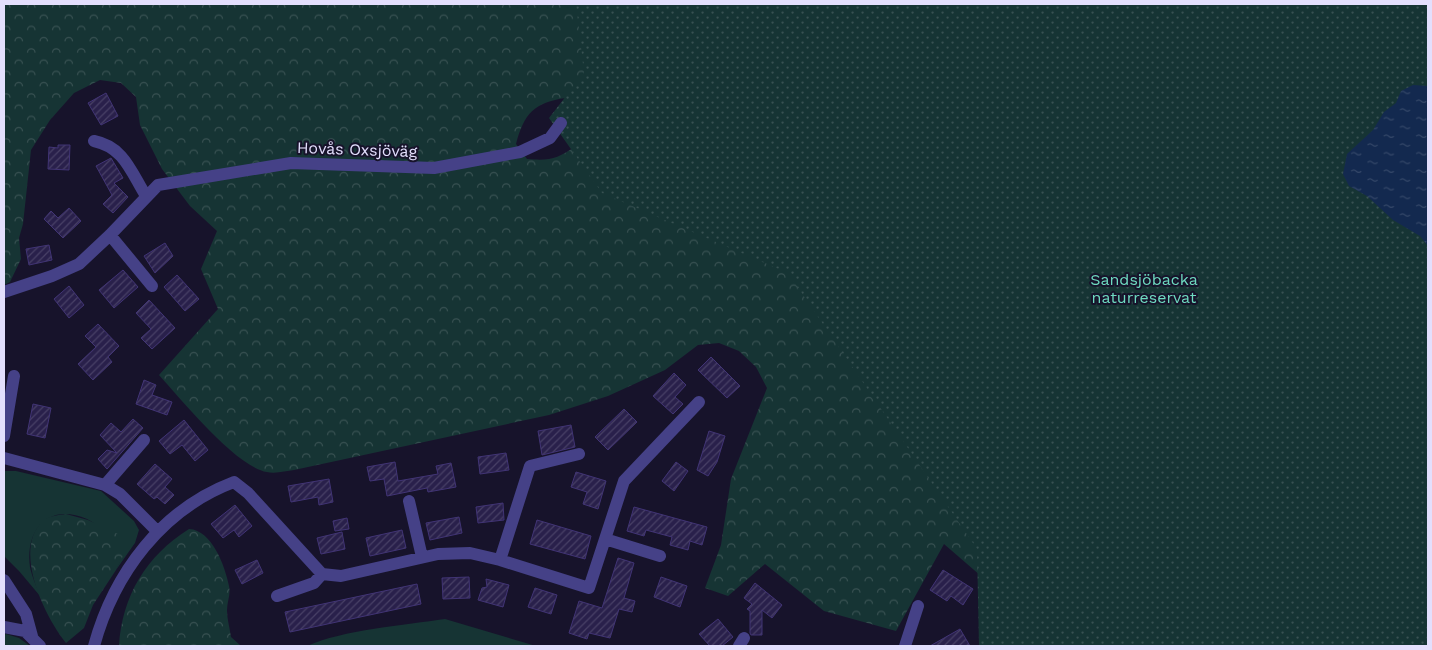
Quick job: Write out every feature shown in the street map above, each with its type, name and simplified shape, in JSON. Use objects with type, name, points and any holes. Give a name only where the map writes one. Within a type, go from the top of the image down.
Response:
[{"type":"street","name":"Hovås Oxsjöväg","points":[[4,292],[52,276],[78,264],[110,235],[158,185],[291,163],[434,168],[520,152],[550,138],[561,123]]},
{"type":"street","points":[[94,141],[107,144],[120,153],[146,196]]},
{"type":"street","points":[[110,235],[152,286]]},
{"type":"street","points":[[4,436],[14,376]]},
{"type":"street","points":[[94,646],[100,624],[120,580],[157,531],[212,490],[234,482],[248,493],[322,574],[341,576],[422,557],[456,553],[500,560],[590,588],[624,481],[699,402]]},
{"type":"street","points":[[105,485],[144,440]]},
{"type":"street","points":[[500,560],[530,466],[579,454]]},
{"type":"street","points":[[4,458],[105,485],[120,494],[157,531]]},
{"type":"street","points":[[409,501],[422,557]]},
{"type":"street","points":[[605,539],[660,556]]},
{"type":"street","points":[[277,596],[314,583],[322,574]]},
{"type":"street","points":[[4,580],[26,614],[36,641]]},
{"type":"street","points":[[905,646],[918,606]]},
{"type":"street","points":[[4,626],[18,628],[36,641]]},
{"type":"green space","points":[[4,4],[653,4],[918,72],[981,576],[944,544],[896,631],[824,611],[765,564],[728,596],[705,588],[721,545],[731,479],[767,388],[756,367],[739,351],[719,343],[698,345],[665,370],[608,396],[549,415],[277,473],[270,473],[254,467],[240,458],[210,431],[159,375],[218,309],[201,269],[217,231],[190,206],[162,169],[140,125],[136,97],[121,83],[100,80],[74,93],[50,120],[31,150],[23,224],[19,238],[21,259],[10,282],[4,285]],"holes":[[[566,98],[576,146],[564,154],[553,158],[535,160],[527,159],[516,144],[523,125],[532,111],[538,106]]]},
{"type":"green space","name":"Sandsjöbacka naturreservat","points":[[576,4],[1428,4],[1428,646],[979,646],[977,549],[788,273],[602,193],[549,118],[584,73]]},
{"type":"green space","points":[[4,471],[16,471],[101,491],[134,521],[139,530],[135,543],[116,570],[124,552],[97,525],[87,519],[73,515],[61,514],[51,517],[42,523],[36,531],[31,542],[29,554],[31,571],[40,596],[4,556]]},
{"type":"green space","points":[[66,514],[88,520],[118,534],[125,552],[116,570],[93,605],[84,628],[66,643],[49,617],[41,600],[31,564],[31,547],[35,532],[44,520]]},
{"type":"green space","points":[[189,529],[197,531],[211,542],[221,559],[229,589],[227,610],[231,637],[241,646],[119,646],[125,610],[139,579],[160,552]]},
{"type":"green space","points":[[445,619],[536,646],[307,646],[321,640],[356,632]]},
{"type":"green space","points":[[4,635],[19,638],[30,646],[4,646]]},
{"type":"water","points":[[1413,85],[1428,86],[1428,246],[1420,236],[1393,220],[1367,196],[1349,186],[1343,174],[1347,154],[1373,130],[1384,112],[1396,103],[1401,91]]},
{"type":"building","points":[[106,93],[118,116],[101,125],[88,103]]},
{"type":"building","points":[[58,145],[70,145],[69,170],[48,169],[49,147],[58,148]]},
{"type":"building","points":[[111,158],[123,178],[114,183],[128,197],[113,213],[103,204],[112,195],[96,166]]},
{"type":"building","points":[[69,208],[81,221],[63,238],[44,219],[51,211],[58,218]]},
{"type":"building","points":[[165,243],[173,256],[155,273],[144,256]]},
{"type":"building","points":[[49,245],[52,260],[29,265],[26,249]]},
{"type":"building","points":[[123,270],[138,287],[114,308],[99,290]]},
{"type":"building","points":[[177,275],[199,299],[185,311],[164,287]]},
{"type":"building","points":[[69,286],[84,305],[69,318],[54,299]]},
{"type":"building","points":[[149,300],[175,328],[152,349],[141,338],[151,329],[136,313]]},
{"type":"building","points":[[98,324],[119,346],[108,357],[112,362],[93,380],[78,364],[96,347],[85,336]]},
{"type":"building","points":[[711,357],[740,386],[727,398],[698,370]]},
{"type":"building","points":[[674,373],[686,385],[675,397],[683,404],[673,414],[653,396]]},
{"type":"building","points":[[144,380],[156,385],[152,395],[172,402],[167,415],[136,404]]},
{"type":"building","points":[[33,404],[51,408],[45,438],[27,434]]},
{"type":"building","points":[[624,409],[637,422],[608,450],[595,437]]},
{"type":"building","points":[[133,419],[143,428],[107,469],[98,459],[107,450],[117,453],[100,435],[111,423],[121,432]]},
{"type":"building","points":[[184,420],[208,450],[195,461],[182,445],[170,454],[159,441]]},
{"type":"building","points":[[571,425],[575,447],[542,455],[538,431]]},
{"type":"building","points":[[709,431],[725,436],[717,462],[708,476],[697,470]]},
{"type":"building","points":[[506,453],[509,470],[480,474],[478,457]]},
{"type":"building","points":[[395,462],[398,481],[438,474],[436,466],[451,463],[456,487],[428,492],[427,488],[387,496],[384,479],[370,481],[367,467]]},
{"type":"building","points":[[676,462],[688,471],[674,491],[662,481]]},
{"type":"building","points":[[155,464],[172,479],[165,487],[174,495],[165,504],[157,497],[154,499],[137,484]]},
{"type":"building","points":[[576,472],[606,481],[598,509],[583,504],[587,492],[571,487]]},
{"type":"building","points":[[329,479],[333,502],[319,505],[318,497],[291,502],[288,486]]},
{"type":"building","points":[[503,503],[504,520],[478,523],[476,507]]},
{"type":"building","points":[[235,505],[252,526],[239,537],[234,530],[223,538],[211,524]]},
{"type":"building","points":[[634,507],[707,527],[702,545],[690,541],[688,550],[670,545],[672,537],[646,530],[644,536],[627,531]]},
{"type":"building","points":[[459,517],[462,533],[430,540],[426,523]]},
{"type":"building","points":[[347,518],[349,529],[335,531],[333,521]]},
{"type":"building","points":[[537,520],[591,536],[585,559],[530,544]]},
{"type":"building","points":[[402,530],[406,548],[370,556],[366,538]]},
{"type":"building","points":[[342,532],[345,549],[321,554],[317,538]]},
{"type":"building","points":[[618,558],[634,563],[624,598],[635,601],[632,612],[619,609],[610,638],[589,633],[587,639],[569,633],[579,601],[602,608]]},
{"type":"building","points":[[257,560],[263,573],[242,584],[235,570]]},
{"type":"building","points":[[943,570],[973,589],[963,605],[951,596],[947,601],[930,590]]},
{"type":"building","points":[[469,577],[470,598],[443,599],[442,578]]},
{"type":"building","points":[[661,577],[687,586],[680,607],[654,597]]},
{"type":"building","points":[[486,579],[509,585],[503,607],[478,600],[482,588],[487,587]]},
{"type":"building","points":[[755,583],[782,605],[772,618],[762,610],[762,635],[751,635],[750,633],[750,611],[747,609],[752,604],[744,598]]},
{"type":"building","points":[[417,584],[421,604],[290,632],[285,612]]},
{"type":"building","points":[[535,588],[557,595],[551,614],[528,607]]},
{"type":"building","points":[[718,619],[733,637],[722,646],[710,646],[699,634]]},
{"type":"building","points":[[960,629],[970,646],[930,646]]}]
